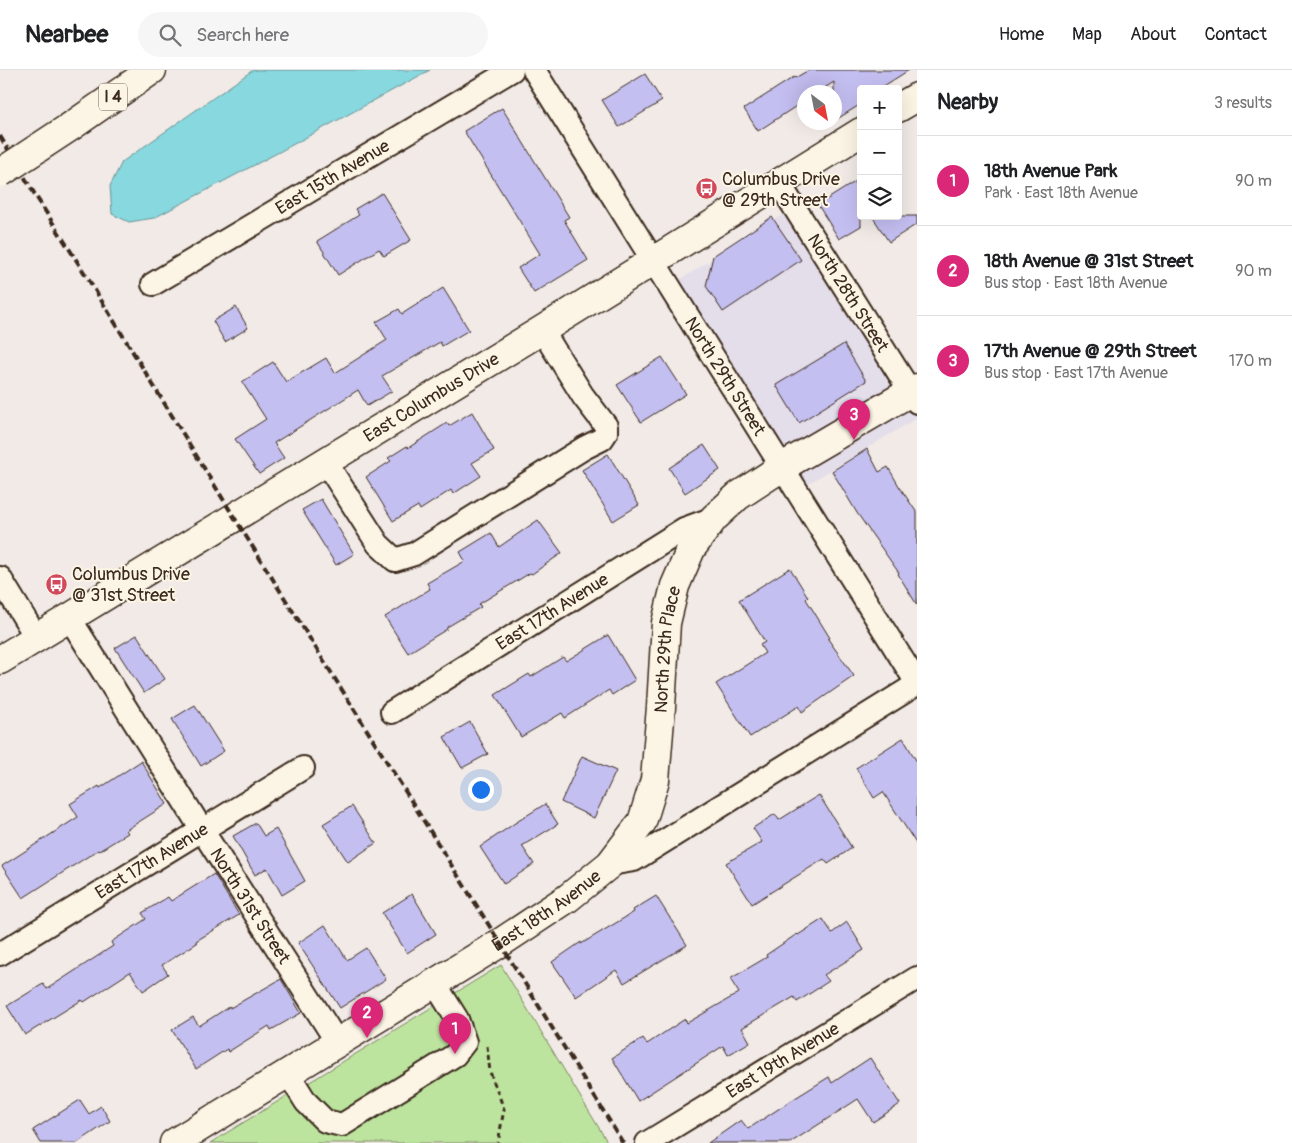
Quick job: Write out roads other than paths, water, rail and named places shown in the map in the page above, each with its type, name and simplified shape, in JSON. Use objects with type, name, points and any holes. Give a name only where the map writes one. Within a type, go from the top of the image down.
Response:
[{"type":"main road","name":"I 4","points":[[0,174],[152,70]]},
{"type":"main road","points":[[902,106],[917,97]]},
{"type":"main road","name":"East Columbus Drive","points":[[0,660],[69,616],[542,330],[857,134]]},
{"type":"main road","points":[[782,467],[915,394]]},
{"type":"main road","name":"North 29th Place","points":[[610,864],[642,822],[655,780],[666,623],[675,586],[691,549],[714,518],[738,496],[782,467]]},
{"type":"main road","name":"East 18th Avenue","points":[[174,1143],[500,943],[568,898],[610,864]]},
{"type":"street","name":"East 15th Avenue","points":[[153,284],[512,70]]},
{"type":"street","name":"North 29th Street","points":[[534,70],[917,684]]},
{"type":"street","name":"North 28th Street","points":[[779,183],[915,394]]},
{"type":"street","points":[[326,461],[378,544],[395,560],[414,554],[584,448],[602,439],[606,433],[606,426],[583,396],[542,330]]},
{"type":"street","name":"East 17th Avenue","points":[[392,712],[684,529],[714,518]]},
{"type":"street","points":[[0,578],[36,637]]},
{"type":"street","name":"North 31st Street","points":[[69,616],[337,1042]]},
{"type":"street","name":"East 18th Avenue","points":[[610,864],[634,860],[917,684]]},
{"type":"street","name":"East 17th Avenue","points":[[0,954],[303,768]]},
{"type":"street","name":"East 19th Avenue","points":[[647,1143],[917,978]]},
{"type":"street","points":[[288,1072],[306,1102],[324,1121],[342,1125],[455,1055],[465,1042],[457,1020],[434,982]]},
{"type":"water","points":[[253,70],[430,70],[154,218],[129,222],[112,214],[110,186],[122,162]]},
{"type":"railway","points":[[0,136],[623,1143]]},
{"type":"place","name":"Columbus Drive @ 29th Street","points":[[706,189]]},
{"type":"place","name":"17th Avenue @ 29th Street","points":[[854,440]]},
{"type":"place","name":"Columbus Drive @ 31st Street","points":[[56,584]]},
{"type":"place","name":"18th Avenue @ 31st Street","points":[[367,1038]]},
{"type":"place","name":"18th Avenue Park","points":[[455,1054]]}]
